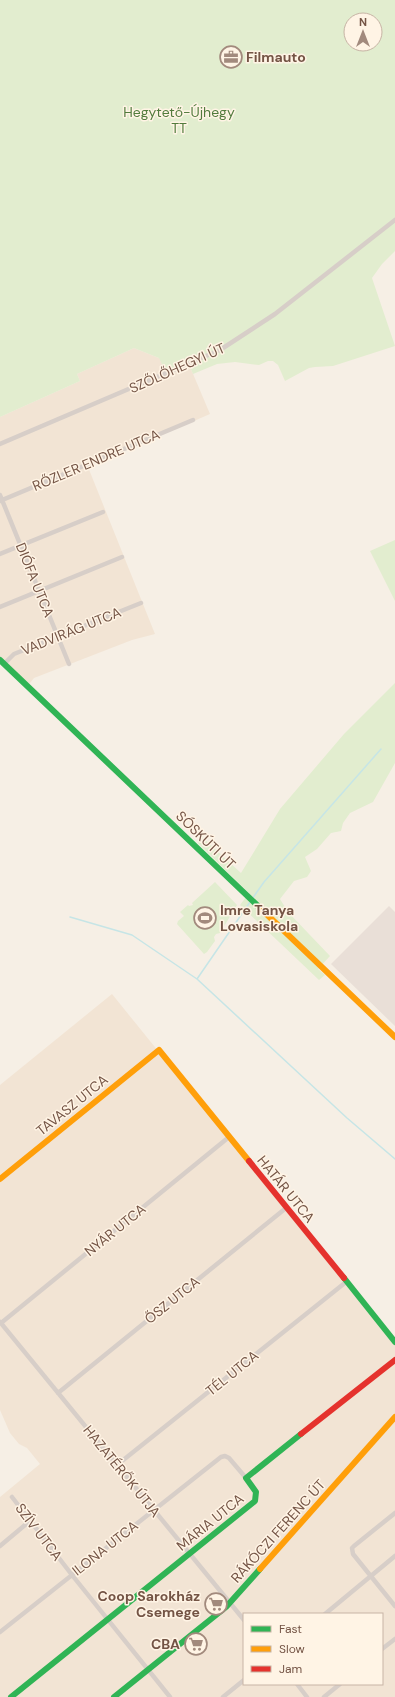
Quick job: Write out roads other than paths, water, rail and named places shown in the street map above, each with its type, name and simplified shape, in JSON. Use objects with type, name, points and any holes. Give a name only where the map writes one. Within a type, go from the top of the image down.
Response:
[{"type":"street","name":"SZŐLŐHEGYI ÚT","points":[[0,444],[176,370],[224,347],[275,314],[395,220]]},
{"type":"street","name":"RŐZLER ENDRE UTCA","points":[[1,499],[193,420]]},
{"type":"street","name":"DIÓFA UTCA","points":[[1,499],[69,664]]},
{"type":"street","points":[[0,554],[103,512]]},
{"type":"street","points":[[0,607],[122,557]]},
{"type":"street","name":"VADVIRÁG UTCA","points":[[2,662],[14,654],[141,602]]},
{"type":"street","name":"SÓSKÚTI ÚT","points":[[2,662],[395,1037]]},
{"type":"street","name":"HATÁR UTCA","points":[[159,1050],[395,1342]]},
{"type":"street","name":"TAVASZ UTCA","points":[[0,1179],[159,1050]]},
{"type":"street","name":"NYÁR UTCA","points":[[0,1322],[229,1137]]},
{"type":"street","name":"ŐSZ UTCA","points":[[58,1393],[286,1208]]},
{"type":"street","name":"TÉL UTCA","points":[[117,1465],[346,1282]]},
{"type":"street","name":"HAZATÉRŐK ÚTJA","points":[[0,1322],[243,1619]]},
{"type":"street","name":"MÁRIA UTCA","points":[[11,1697],[255,1501],[257,1492],[246,1478],[395,1360]]},
{"type":"street","name":"RÁKÓCZI FERENC ÚT","points":[[114,1697],[230,1603],[395,1417]]},
{"type":"street","name":"ILONA UTCA","points":[[0,1632],[223,1456],[229,1458],[246,1478]]},
{"type":"street","name":"SZÍV UTCA","points":[[12,1497],[72,1575],[109,1619],[170,1697]]},
{"type":"street","points":[[395,1513],[354,1546],[352,1551],[370,1576],[395,1606]]},
{"type":"street","points":[[0,1546],[31,1520]]},
{"type":"street","points":[[326,1613],[395,1556]]},
{"type":"street","points":[[383,1649],[395,1639]]},
{"type":"street","points":[[223,1697],[243,1681]]},
{"type":"street","points":[[298,1685],[307,1697]]},
{"type":"street","points":[[324,1697],[339,1685]]},
{"type":"waterway","points":[[252,899],[264,882],[381,749]]},
{"type":"waterway","points":[[197,979],[250,902]]},
{"type":"waterway","points":[[70,917],[132,935],[197,979],[347,1118],[395,1159]]},
{"type":"place","name":"Filmauto","points":[[231,57]]},
{"type":"place","name":"Imre Tanya Lovasiskola","points":[[205,918]]},
{"type":"place","name":"Coop Sarokház Csemege","points":[[216,1604]]},
{"type":"place","name":"CBA","points":[[196,1644]]},
{"type":"park label","name":"Hegytető-Újhegy TT","points":[[179,120]]}]
